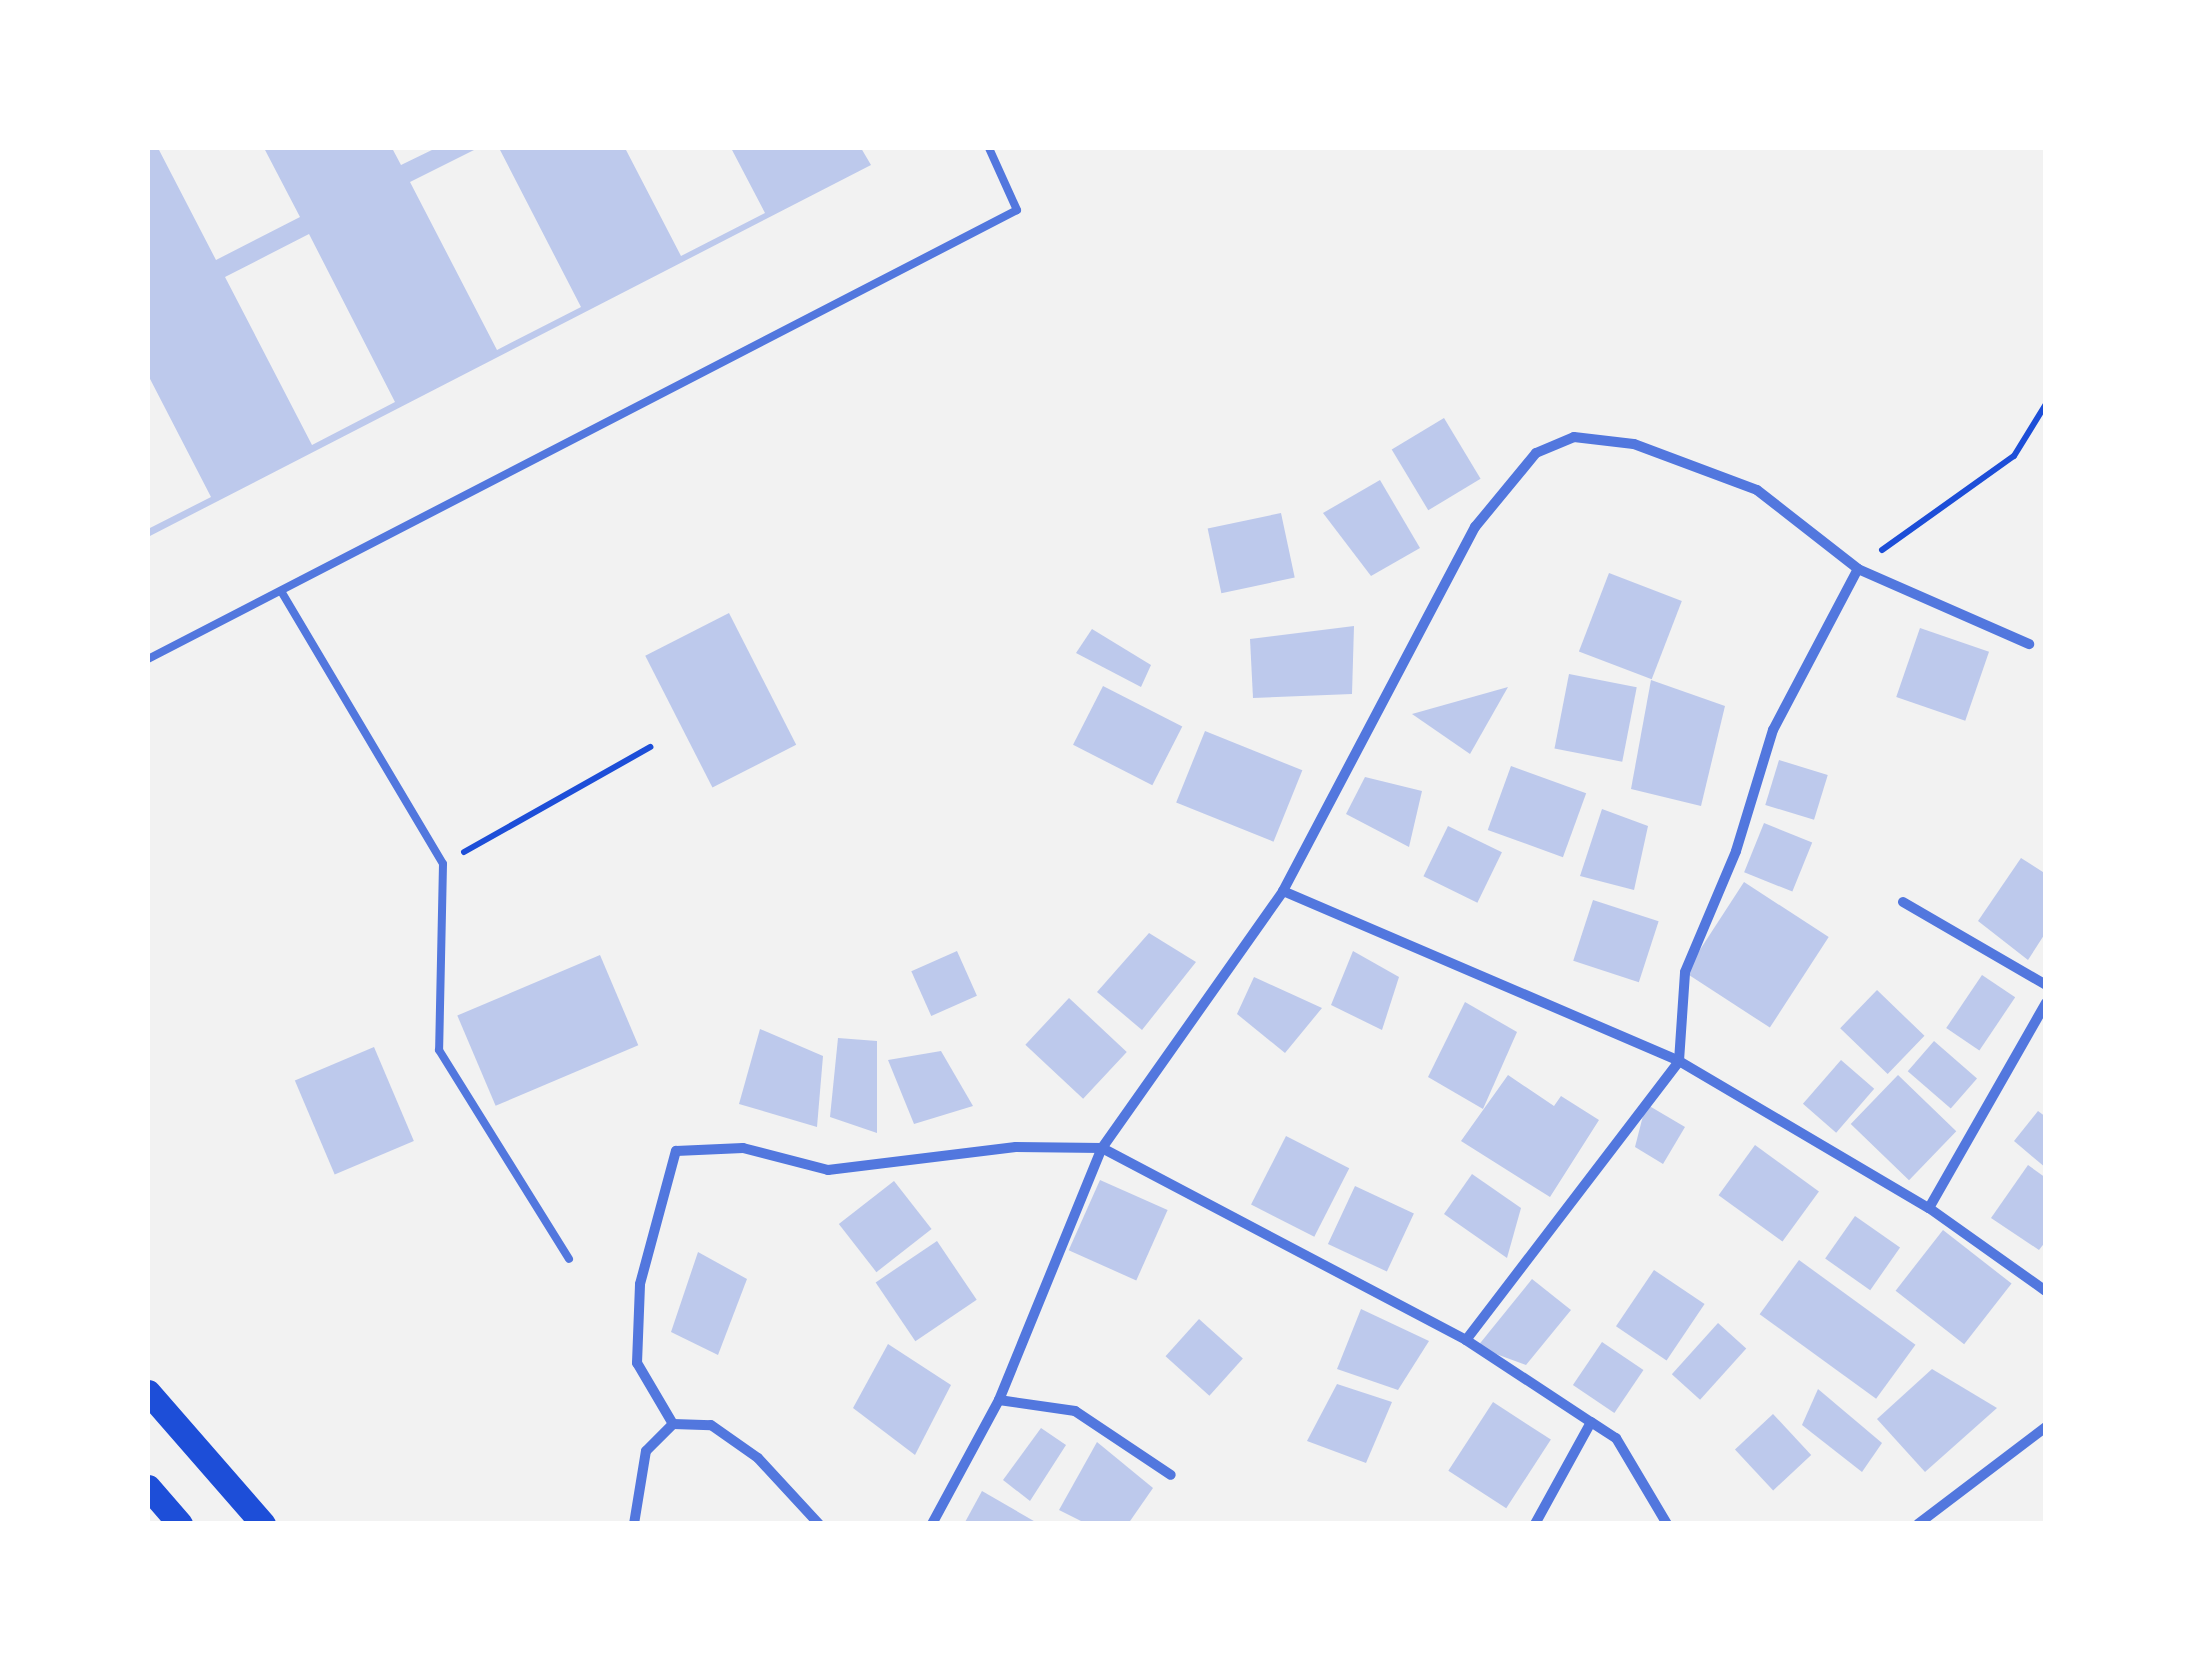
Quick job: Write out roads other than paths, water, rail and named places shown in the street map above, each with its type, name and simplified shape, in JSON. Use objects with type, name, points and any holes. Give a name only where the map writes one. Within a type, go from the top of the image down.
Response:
[{"type":"main road","points":[[148,1392],[263,1524]]},
{"type":"main road","points":[[148,1487],[180,1524]]},
{"type":"street","points":[[932,1524],[999,1400],[1102,1148],[1283,891],[1475,527],[1536,452],[1574,437],[1634,444],[1757,490],[1858,569],[2029,644]]},
{"type":"street","points":[[1466,1340],[1679,1061],[1685,972],[1736,851],[1774,730],[1858,569]]},
{"type":"street","points":[[1283,891],[1679,1061],[1929,1208],[2046,1291]]},
{"type":"street","points":[[1903,902],[2046,985]]},
{"type":"street","points":[[1929,1208],[2046,1003]]},
{"type":"street","points":[[673,1424],[637,1363],[640,1284],[676,1150],[743,1148],[828,1170],[1016,1146],[1102,1148],[1466,1340],[1616,1438],[1667,1524]]},
{"type":"street","points":[[999,1400],[1075,1411],[1171,1475]]},
{"type":"street","points":[[1535,1524],[1591,1422]]},
{"type":"street","points":[[634,1524],[646,1452],[673,1424],[711,1425],[758,1458],[818,1524]]},
{"type":"street","points":[[1918,1524],[2046,1427]]},
{"type":"lane","points":[[148,660],[1017,210],[989,148]]},
{"type":"lane","points":[[281,591],[444,864],[439,1050],[570,1259]]}]
